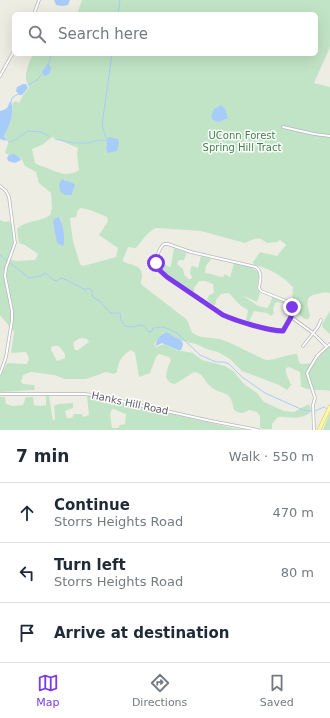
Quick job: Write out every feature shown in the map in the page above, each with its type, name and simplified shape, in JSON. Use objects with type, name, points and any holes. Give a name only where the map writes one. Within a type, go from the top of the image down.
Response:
[{"type":"main road","points":[[319,430],[330,408]]},
{"type":"street","points":[[35,12],[39,0]]},
{"type":"street","points":[[0,76],[12,55]]},
{"type":"street","points":[[283,127],[330,136]]},
{"type":"street","points":[[0,186],[6,191],[9,197],[15,243],[5,272],[12,320],[6,357],[0,374]]},
{"type":"street","points":[[164,244],[168,244],[191,252],[256,267],[261,274],[259,288],[266,293],[287,300],[291,303],[291,317],[283,331],[279,331],[233,320],[223,315],[173,281],[156,267],[161,247],[164,244]]},
{"type":"street","points":[[291,317],[313,333],[327,347]]},
{"type":"street","points":[[303,346],[321,320]]},
{"type":"street","points":[[314,430],[313,405],[315,398],[307,373],[314,360],[330,344]]},
{"type":"street","name":"Hanks Hill Road","points":[[0,394],[94,395],[210,421],[258,430]]},
{"type":"green space","name":"UConn Forest Spring Hill Tract","points":[[82,0],[330,0],[330,47],[314,83],[330,87],[330,293],[313,295],[308,299],[310,316],[308,319],[305,319],[296,313],[292,300],[293,287],[285,279],[265,268],[254,265],[253,262],[260,252],[277,256],[286,245],[280,240],[277,242],[267,243],[256,238],[245,243],[201,231],[156,228],[148,234],[136,248],[128,247],[123,260],[124,262],[140,269],[142,272],[142,285],[186,319],[193,333],[197,335],[229,342],[267,360],[297,354],[301,364],[315,363],[320,355],[330,346],[330,391],[304,388],[301,386],[300,372],[289,367],[286,368],[286,373],[291,385],[287,390],[279,385],[242,371],[230,359],[218,352],[180,340],[166,332],[163,333],[154,344],[156,347],[164,344],[177,350],[193,353],[202,360],[225,366],[233,371],[245,385],[257,393],[264,402],[284,411],[294,412],[309,404],[311,411],[308,414],[297,418],[278,417],[272,424],[272,429],[262,429],[260,427],[260,416],[257,412],[249,410],[242,413],[234,410],[228,395],[210,386],[202,375],[194,372],[175,384],[168,381],[166,375],[171,360],[169,357],[159,354],[156,357],[150,373],[139,377],[135,353],[131,350],[121,359],[117,372],[114,374],[106,372],[86,379],[65,379],[54,375],[31,372],[23,375],[21,382],[23,384],[34,385],[34,390],[0,392],[0,376],[7,363],[27,364],[29,358],[26,352],[11,353],[14,332],[0,315],[0,220],[5,222],[9,221],[13,229],[14,239],[9,257],[10,259],[15,261],[35,260],[38,254],[25,245],[19,243],[17,229],[25,224],[50,215],[52,208],[51,193],[39,183],[36,172],[25,166],[21,158],[5,153],[9,140],[6,140],[4,136],[9,125],[12,104],[15,101],[18,102],[23,109],[19,103],[29,88],[26,80],[26,73],[32,56],[318,56],[318,12],[78,12]],"holes":[[[52,137],[78,148],[77,154],[79,170],[66,174],[35,163],[32,149],[42,145]],[[64,179],[74,187],[73,194],[65,195]],[[81,208],[107,217],[108,221],[99,235],[118,248],[116,257],[83,266],[80,264],[73,241],[70,218],[76,217],[78,210]],[[61,218],[64,236],[56,237],[53,223]],[[78,339],[87,339],[89,342],[78,350],[75,350],[73,343]],[[52,346],[59,346],[65,354],[65,358],[57,361],[51,350]]]},
{"type":"green space","points":[[174,248],[187,253],[184,260],[179,260],[177,264],[183,269],[184,274],[188,279],[191,279],[192,277],[190,273],[191,267],[193,266],[198,268],[201,256],[211,259],[206,266],[205,273],[221,277],[225,274],[230,277],[234,263],[244,265],[251,267],[259,274],[257,289],[260,293],[257,302],[244,296],[245,297],[258,306],[267,308],[272,297],[286,301],[287,304],[278,302],[275,303],[273,310],[274,313],[271,316],[267,313],[254,311],[249,322],[246,320],[248,310],[240,305],[229,293],[221,294],[216,300],[215,305],[213,305],[207,300],[209,295],[214,293],[213,284],[206,281],[199,281],[193,292],[182,286],[158,268],[157,264],[159,260],[169,267],[171,266]]},
{"type":"green space","points":[[330,311],[330,334],[323,328],[322,324]]},
{"type":"green space","points":[[46,396],[49,396],[53,421],[55,419],[54,406],[59,404],[73,403],[73,408],[65,411],[67,418],[72,418],[74,414],[82,414],[83,417],[89,415],[87,396],[247,430],[0,430],[0,397],[5,397],[6,404],[13,406],[23,405],[26,397],[33,397],[34,405],[40,406],[46,405]],"holes":[[[112,409],[126,414],[125,424],[120,425],[118,428],[112,428],[110,414]]]},
{"type":"green space","points":[[330,413],[330,430],[323,430]]},
{"type":"water","points":[[54,0],[70,0],[68,5],[62,6],[56,5]]},
{"type":"water","points":[[48,63],[51,68],[50,73],[44,76],[42,72]]},
{"type":"water","points":[[26,84],[28,88],[22,95],[19,95],[16,91],[17,87]]},
{"type":"water","points":[[10,101],[12,104],[12,113],[10,124],[4,136],[6,141],[0,139],[0,111],[7,108]]},
{"type":"water","points":[[221,105],[225,109],[228,118],[219,122],[213,120],[211,116],[214,109]]},
{"type":"water","points":[[108,137],[118,139],[119,143],[117,151],[108,153],[106,149]]},
{"type":"water","points":[[14,154],[21,160],[15,163],[8,161],[7,158],[9,155]]},
{"type":"water","points":[[62,179],[75,184],[72,195],[65,195],[60,191],[59,184]]},
{"type":"water","points":[[59,217],[64,232],[63,246],[57,243],[53,223],[54,219]]},
{"type":"water","points":[[166,332],[182,341],[183,345],[181,350],[162,343],[156,346],[156,342],[162,334]]},
{"type":"waterway","points":[[118,12],[120,0]]},
{"type":"waterway","points":[[49,63],[51,56]]},
{"type":"waterway","points":[[107,141],[102,125],[112,56]]},
{"type":"waterway","points":[[28,85],[37,80],[42,74]]},
{"type":"waterway","points":[[11,103],[12,98],[18,94]]},
{"type":"waterway","points":[[6,139],[10,142],[28,131],[41,132],[49,136]]},
{"type":"waterway","points":[[55,139],[74,143],[89,143],[98,140],[106,141]]},
{"type":"waterway","points":[[0,255],[7,261]]},
{"type":"waterway","points":[[10,263],[29,278],[40,276],[45,273],[53,280],[57,281],[61,278],[85,290],[89,288],[91,289],[93,297],[101,302],[110,313],[120,313],[121,320],[125,326],[131,327],[142,325],[149,332],[152,331],[153,328],[162,327],[169,329],[177,333],[200,355],[216,362],[224,362],[229,364],[242,377],[265,393],[303,410],[312,411]]},
{"type":"waterway","points":[[315,411],[324,407],[327,409]]},
{"type":"route","points":[[156,263],[156,267],[167,277],[223,315],[233,320],[272,330],[283,331],[291,317],[292,307]]}]
